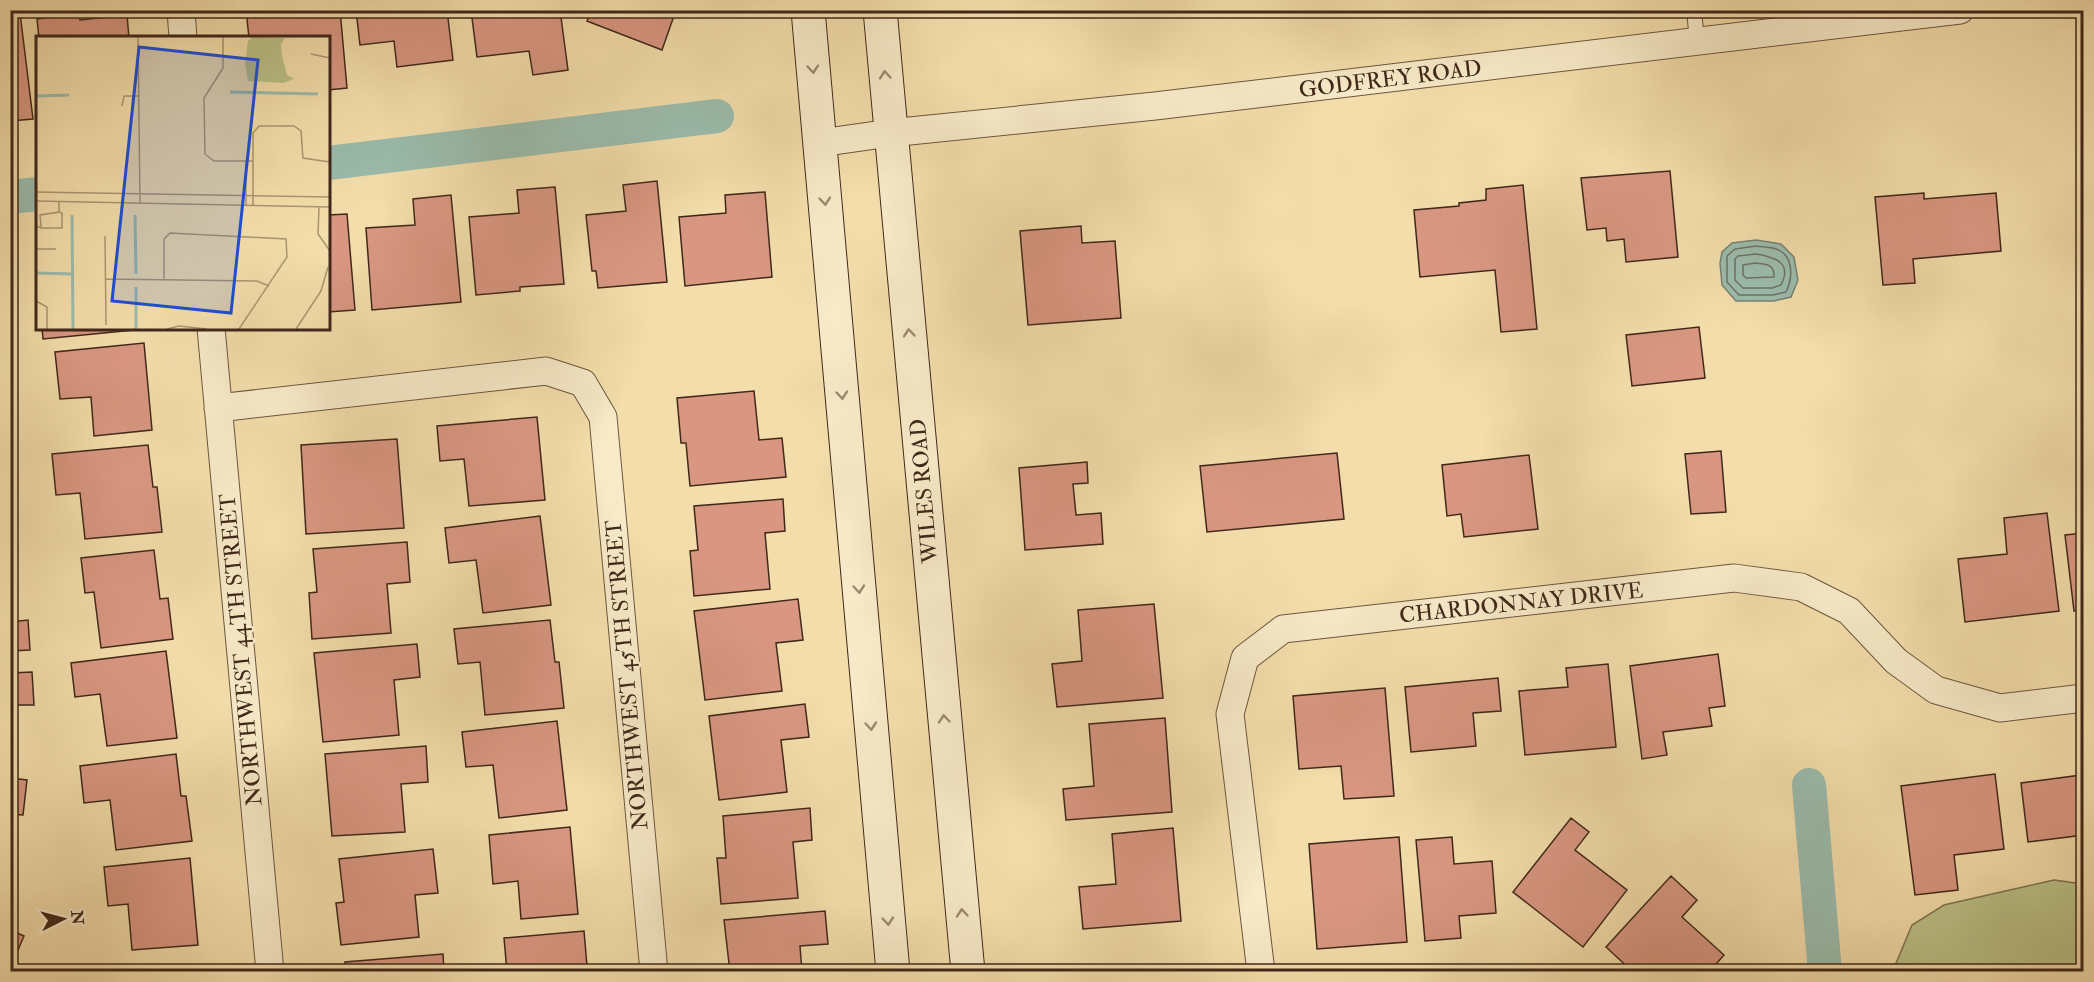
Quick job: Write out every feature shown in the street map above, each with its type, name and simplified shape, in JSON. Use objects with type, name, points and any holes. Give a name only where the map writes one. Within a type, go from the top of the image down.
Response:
[{"type":"main road","points":[[808,10],[893,972]]},
{"type":"main road","name":"WILES ROAD","points":[[880,10],[968,972]]},
{"type":"street","points":[[181,10],[183,36]]},
{"type":"street","name":"GODFREY ROAD","points":[[820,143],[890,133],[1155,106],[1960,10]]},
{"type":"street","name":"NORTHWEST 44TH STREET","points":[[211,330],[270,972]]},
{"type":"street","name":"NORTHWEST 45TH STREET","points":[[218,408],[546,371],[583,383],[603,417],[654,972]]},
{"type":"street","name":"CHARDONNAY DRIVE","points":[[1261,972],[1230,714],[1245,658],[1283,629],[1734,578],[1801,587],[1849,611],[1896,661],[1936,690],[2000,708],[2084,698]]},
{"type":"lane","points":[[1694,10],[1696,41]]},
{"type":"green space","points":[[2054,880],[2083,884],[2083,971],[1895,971],[1894,968],[1912,925],[1944,905]]},
{"type":"water","points":[[1756,240],[1781,244],[1794,257],[1798,280],[1791,297],[1774,301],[1736,301],[1722,285],[1720,263],[1722,252],[1732,243]]},
{"type":"building","points":[[246,10],[340,10],[347,88],[330,90],[330,36],[249,36]]},
{"type":"building","points":[[356,10],[447,10],[453,60],[397,67],[394,41],[360,45]]},
{"type":"building","points":[[471,10],[560,10],[568,70],[533,75],[529,51],[477,57]]},
{"type":"building","points":[[592,10],[676,10],[662,50],[587,21]]},
{"type":"building","points":[[20,13],[33,119],[10,121],[10,14]]},
{"type":"building","points":[[79,14],[80,20],[127,15],[129,36],[39,36],[37,19]]},
{"type":"building","points":[[1670,171],[1678,257],[1626,262],[1624,239],[1607,241],[1606,228],[1587,230],[1581,178]]},
{"type":"building","points":[[657,181],[667,282],[598,288],[596,271],[592,271],[586,215],[626,211],[623,185]]},
{"type":"building","points":[[1523,185],[1537,329],[1501,332],[1495,270],[1420,277],[1414,210],[1459,206],[1459,203],[1486,200],[1486,189]]},
{"type":"building","points":[[555,187],[564,284],[520,287],[520,291],[476,295],[469,217],[519,213],[517,190]]},
{"type":"building","points":[[765,192],[772,277],[685,286],[679,217],[726,213],[725,195]]},
{"type":"building","points":[[1924,193],[1924,199],[1996,193],[2001,251],[1913,259],[1915,283],[1883,285],[1875,197]]},
{"type":"building","points":[[451,195],[461,302],[372,310],[366,228],[415,225],[413,199]]},
{"type":"building","points":[[347,214],[355,310],[330,312],[330,215]]},
{"type":"building","points":[[1081,226],[1082,243],[1115,241],[1121,318],[1028,325],[1020,231]]},
{"type":"building","points":[[1699,327],[1705,378],[1632,386],[1626,335]]},
{"type":"building","points":[[42,330],[134,330],[43,339]]},
{"type":"building","points":[[144,343],[152,430],[94,436],[91,397],[60,399],[55,352]]},
{"type":"building","points":[[754,391],[759,440],[782,438],[786,477],[690,486],[686,443],[681,443],[677,398]]},
{"type":"building","points":[[537,417],[545,500],[469,506],[464,459],[440,461],[437,426]]},
{"type":"building","points":[[397,439],[404,528],[306,534],[301,445]]},
{"type":"building","points":[[148,445],[153,487],[157,487],[162,532],[85,539],[80,493],[56,495],[52,454]]},
{"type":"building","points":[[1721,451],[1726,512],[1691,514],[1685,454]]},
{"type":"building","points":[[1337,453],[1344,519],[1207,532],[1200,466]]},
{"type":"building","points":[[1529,455],[1538,529],[1464,537],[1461,514],[1447,516],[1442,465]]},
{"type":"building","points":[[1087,462],[1088,483],[1073,484],[1076,515],[1101,513],[1103,544],[1025,550],[1019,468]]},
{"type":"building","points":[[783,499],[785,531],[765,533],[770,589],[694,596],[690,551],[698,550],[694,506]]},
{"type":"building","points":[[2047,513],[2059,611],[1965,622],[1958,559],[2007,554],[2004,518]]},
{"type":"building","points":[[540,516],[551,605],[483,613],[476,560],[449,563],[445,528]]},
{"type":"building","points":[[2084,533],[2084,610],[2074,611],[2065,535]]},
{"type":"building","points":[[407,542],[410,582],[387,584],[391,633],[312,639],[309,593],[317,592],[313,549]]},
{"type":"building","points":[[154,550],[160,599],[168,598],[173,639],[101,648],[94,592],[85,593],[81,558]]},
{"type":"building","points":[[798,599],[803,640],[776,643],[782,691],[705,700],[694,611]]},
{"type":"building","points":[[1154,604],[1163,698],[1057,707],[1052,664],[1082,661],[1078,610]]},
{"type":"building","points":[[28,620],[30,650],[10,651],[10,622]]},
{"type":"building","points":[[550,620],[555,662],[559,662],[564,708],[485,715],[480,662],[458,664],[454,629]]},
{"type":"building","points":[[417,644],[420,677],[394,680],[399,735],[323,742],[314,653]]},
{"type":"building","points":[[166,651],[177,738],[107,746],[100,694],[75,697],[71,663]]},
{"type":"building","points":[[1718,654],[1725,706],[1709,708],[1712,726],[1663,732],[1667,755],[1642,759],[1630,666]]},
{"type":"building","points":[[1608,664],[1616,747],[1525,755],[1519,691],[1568,687],[1566,668]]},
{"type":"building","points":[[32,672],[34,705],[10,705],[10,673]]},
{"type":"building","points":[[1498,678],[1501,711],[1473,713],[1476,746],[1411,752],[1405,687]]},
{"type":"building","points":[[1385,688],[1394,796],[1344,799],[1341,766],[1299,769],[1293,696]]},
{"type":"building","points":[[805,704],[809,737],[781,740],[787,792],[719,800],[709,716]]},
{"type":"building","points":[[1165,718],[1172,812],[1066,820],[1063,789],[1094,786],[1089,724]]},
{"type":"building","points":[[557,721],[567,810],[499,818],[493,765],[466,767],[462,732]]},
{"type":"building","points":[[426,746],[428,782],[401,784],[405,832],[332,836],[325,754]]},
{"type":"building","points":[[176,754],[181,796],[186,796],[192,841],[116,850],[110,800],[84,803],[80,766]]},
{"type":"building","points":[[2080,766],[2084,766],[2084,835],[2028,842],[2021,783],[2081,775]]},
{"type":"building","points":[[1995,774],[2004,849],[1954,855],[1958,890],[1915,895],[1901,786]]},
{"type":"building","points":[[10,778],[27,780],[23,815],[10,814]]},
{"type":"building","points":[[810,808],[812,840],[793,842],[798,898],[721,904],[717,858],[726,858],[723,816]]},
{"type":"building","points":[[1571,818],[1589,832],[1575,850],[1627,890],[1583,947],[1513,892]]},
{"type":"building","points":[[570,827],[578,914],[521,919],[518,881],[493,884],[489,835]]},
{"type":"building","points":[[1173,828],[1181,921],[1083,929],[1079,887],[1116,884],[1112,834]]},
{"type":"building","points":[[1399,837],[1407,942],[1317,949],[1309,844]]},
{"type":"building","points":[[1452,837],[1454,864],[1492,861],[1496,913],[1459,916],[1461,938],[1425,941],[1416,840]]},
{"type":"building","points":[[433,849],[438,893],[415,895],[419,937],[341,945],[336,903],[344,902],[339,859]]},
{"type":"building","points":[[190,858],[198,945],[132,950],[128,904],[108,906],[104,867]]},
{"type":"building","points":[[1671,876],[1697,900],[1682,917],[1724,955],[1709,972],[1633,972],[1606,947]]},
{"type":"building","points":[[825,911],[828,944],[800,946],[802,972],[730,972],[724,920]]},
{"type":"building","points":[[10,930],[24,936],[13,962],[34,972],[10,972]]},
{"type":"building","points":[[584,931],[587,966],[583,966],[583,972],[507,972],[504,938]]},
{"type":"building","points":[[443,954],[444,972],[346,972],[345,962]]},
{"type":"waterway","points":[[330,163],[717,116]]},
{"type":"waterway","points":[[10,197],[36,194]]},
{"type":"waterway","points":[[1809,785],[1825,972]]}]
